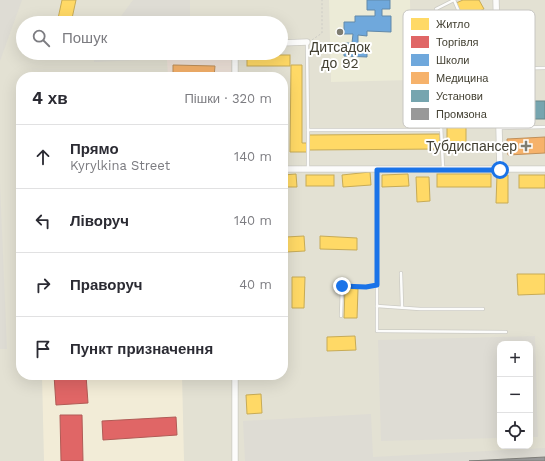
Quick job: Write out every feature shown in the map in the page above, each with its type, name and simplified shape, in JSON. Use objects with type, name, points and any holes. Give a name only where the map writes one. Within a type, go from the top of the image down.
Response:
[{"type":"street","points":[[288,43],[307,42]]},
{"type":"street","points":[[235,60],[235,72]]},
{"type":"street","points":[[499,128],[500,170]]},
{"type":"street","points":[[288,169],[545,169]]},
{"type":"street","points":[[235,380],[235,461]]},
{"type":"lane","points":[[436,10],[454,0],[458,10]]},
{"type":"lane","points":[[307,42],[308,169]]},
{"type":"lane","points":[[535,127],[545,127]]},
{"type":"lane","points":[[308,130],[441,130],[443,170]]},
{"type":"lane","points":[[377,170],[377,331],[506,332]]},
{"type":"lane","points":[[401,273],[402,307]]},
{"type":"lane","points":[[341,316],[342,286],[366,287],[377,285]]},
{"type":"lane","points":[[377,306],[420,309],[483,309]]},
{"type":"path","points":[[307,42],[322,33],[322,0]]},
{"type":"shaded area","points":[[0,0],[545,0],[545,461],[0,461]]},
{"type":"shaded area","points":[[0,0],[22,0],[16,16],[0,61]]},
{"type":"shaded area","points":[[133,0],[190,0],[190,16],[121,16]]},
{"type":"shaded area","points":[[329,0],[410,0],[410,10],[403,10],[403,80],[331,82]]},
{"type":"shaded area","points":[[94,60],[141,60],[94,62]]},
{"type":"shaded area","points":[[167,60],[232,60],[231,72],[168,72]]},
{"type":"shaded area","points":[[0,184],[7,349],[0,349]]},
{"type":"shaded area","points":[[535,336],[538,437],[533,437],[533,341],[497,341],[497,438],[381,441],[378,340]]},
{"type":"shaded area","points":[[42,380],[182,380],[184,461],[44,461]]},
{"type":"shaded area","points":[[371,414],[373,457],[545,448],[545,461],[245,461],[243,421]]},
{"type":"building: Житло","points":[[62,0],[76,0],[73,16],[59,16]]},
{"type":"building: Житло","points":[[463,0],[479,0],[484,9],[459,10],[456,3]]},
{"type":"building: Житло","points":[[288,55],[290,55],[290,66],[247,66],[247,60],[288,60]]},
{"type":"building: Житло","points":[[291,65],[302,65],[302,143],[307,143],[307,152],[290,152]]},
{"type":"building: Житло","points":[[447,128],[466,128],[466,149],[447,149]]},
{"type":"building: Житло","points":[[440,134],[440,149],[309,150],[309,135]]},
{"type":"building: Житло","points":[[370,172],[371,185],[343,187],[342,175]]},
{"type":"building: Житло","points":[[296,174],[297,187],[288,187],[288,175]]},
{"type":"building: Житло","points":[[408,174],[409,186],[382,187],[382,175]]},
{"type":"building: Житло","points":[[437,174],[491,174],[491,187],[437,187]]},
{"type":"building: Житло","points":[[306,175],[334,175],[334,186],[306,186]]},
{"type":"building: Житло","points":[[497,175],[508,175],[508,203],[496,203]]},
{"type":"building: Житло","points":[[519,175],[545,175],[545,188],[519,188]]},
{"type":"building: Житло","points":[[416,177],[429,177],[430,201],[417,202]]},
{"type":"building: Житло","points":[[304,236],[305,251],[288,252],[288,237]]},
{"type":"building: Житло","points":[[320,236],[357,238],[357,250],[320,249]]},
{"type":"building: Житло","points":[[517,274],[545,274],[545,294],[518,295]]},
{"type":"building: Житло","points":[[292,277],[305,277],[304,308],[292,308]]},
{"type":"building: Житло","points":[[345,288],[358,289],[357,318],[344,318]]},
{"type":"building: Житло","points":[[355,336],[356,350],[327,351],[327,337]]},
{"type":"building: Житло","points":[[261,394],[262,413],[247,414],[246,395]]},
{"type":"building: Торгівля","points":[[54,380],[86,380],[88,403],[56,405]]},
{"type":"building: Торгівля","points":[[60,415],[82,415],[83,461],[61,461]]},
{"type":"building: Торгівля","points":[[176,417],[177,435],[103,440],[102,421]]},
{"type":"building: Школи","points":[[367,0],[390,0],[390,9],[382,9],[382,16],[391,16],[391,32],[367,31],[367,36],[358,35],[358,44],[367,44],[367,57],[344,56],[344,43],[352,43],[353,34],[344,34],[344,22],[355,22],[355,16],[375,16],[375,10],[367,10]]},
{"type":"building: Медицина","points":[[173,65],[215,66],[214,72],[173,72]]},
{"type":"building: Медицина","name":"Тубдиспансер","points":[[545,137],[545,153],[508,155],[507,139]]},
{"type":"building: Установи","points":[[535,101],[545,101],[545,119],[535,119]]},
{"type":"building: Промзона","points":[[545,457],[545,461],[469,461]]},
{"type":"place","name":"Дитсадок до 92","points":[[340,32]]},
{"type":"place","name":"Тубдиспансер","points":[[526,146]]},
{"type":"route","points":[[342,286],[366,287],[377,285],[377,170],[500,170]]}]
